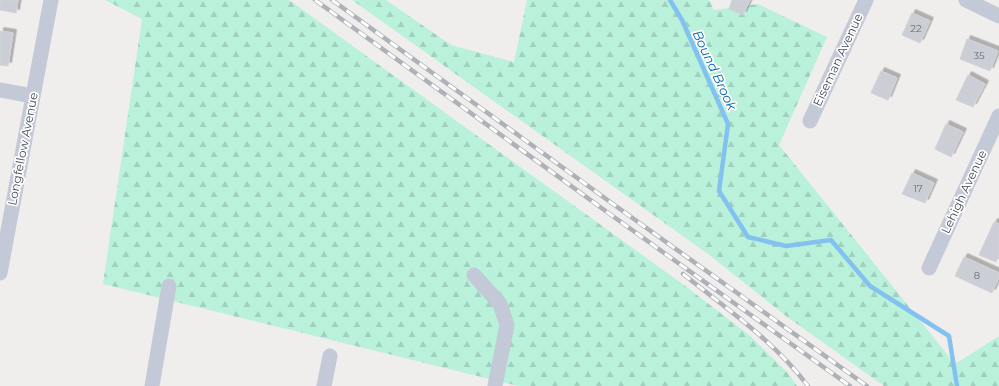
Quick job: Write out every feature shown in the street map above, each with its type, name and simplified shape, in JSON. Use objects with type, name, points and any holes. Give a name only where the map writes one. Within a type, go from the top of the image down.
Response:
[{"type":"street","name":"Longfellow Avenue","points":[[1,264],[51,0]]},
{"type":"street","name":"Eiseman Avenue","points":[[810,121],[866,0]]},
{"type":"street","points":[[966,0],[999,16]]},
{"type":"street","points":[[0,90],[33,96]]},
{"type":"street","name":"Lehigh Avenue","points":[[929,268],[999,116]]},
{"type":"street","points":[[474,275],[500,304],[507,325],[495,386]]},
{"type":"street","points":[[152,386],[168,286]]},
{"type":"street","points":[[324,386],[330,356]]},
{"type":"green space","points":[[105,0],[289,0],[684,285],[749,335],[788,373],[797,386],[518,386],[103,284],[142,19]]},
{"type":"green space","points":[[352,0],[386,0],[451,45],[514,62],[527,0],[709,0],[714,10],[758,4],[827,37],[779,145],[955,364],[999,336],[999,386],[884,386],[786,316],[708,254]]},
{"type":"building","points":[[0,0],[18,0],[16,13],[0,10]]},
{"type":"building","points":[[732,0],[750,0],[743,15],[729,9]]},
{"type":"building","points":[[912,13],[930,21],[920,43],[902,35]]},
{"type":"building","points":[[0,31],[13,33],[8,66],[0,65]]},
{"type":"building","points":[[967,39],[998,51],[990,71],[960,59]]},
{"type":"building","points":[[881,71],[897,78],[888,100],[871,93]]},
{"type":"building","points":[[968,75],[985,84],[973,107],[956,100]]},
{"type":"building","points":[[946,124],[963,132],[951,157],[935,149]]},
{"type":"building","points":[[912,173],[934,183],[925,203],[902,194]]},
{"type":"building","points":[[994,222],[999,224],[999,255],[996,262],[979,255]]},
{"type":"building","points":[[964,257],[999,273],[999,277],[992,293],[955,276]]},
{"type":"waterway","name":"Bound Brook","points":[[670,0],[682,20],[728,124],[719,191],[748,237],[786,246],[831,240],[870,286],[949,336],[957,386]]},
{"type":"railway","points":[[315,0],[850,386]]},
{"type":"railway","points":[[332,0],[867,386]]},
{"type":"railway","points":[[683,274],[765,340],[795,370],[808,386]]}]
